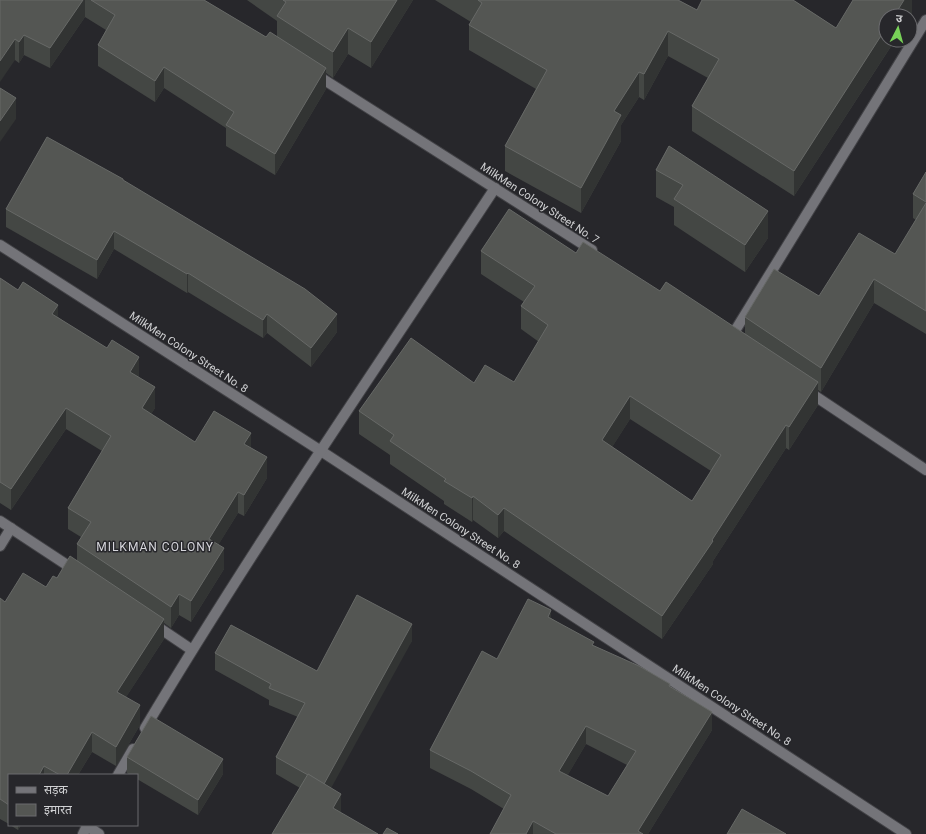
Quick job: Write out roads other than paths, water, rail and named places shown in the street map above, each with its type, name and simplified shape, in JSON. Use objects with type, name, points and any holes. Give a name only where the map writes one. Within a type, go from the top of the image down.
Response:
[{"type":"street","points":[[730,339],[926,20]]},
{"type":"street","name":"MilkMen Colony Street No. 7","points":[[307,68],[602,257]]},
{"type":"street","points":[[119,774],[192,650],[321,451],[496,188]]},
{"type":"street","name":"MilkMen Colony Street No. 8","points":[[0,245],[321,451],[906,834]]},
{"type":"street","points":[[795,382],[926,470]]},
{"type":"street","points":[[0,521],[82,576]]},
{"type":"street","points":[[0,546],[11,528]]},
{"type":"street","points":[[147,619],[192,650]]},
{"type":"street","points":[[86,828],[99,834]]},
{"type":"district","name":"MILKMAN COLONY","points":[[155,547]]}]
